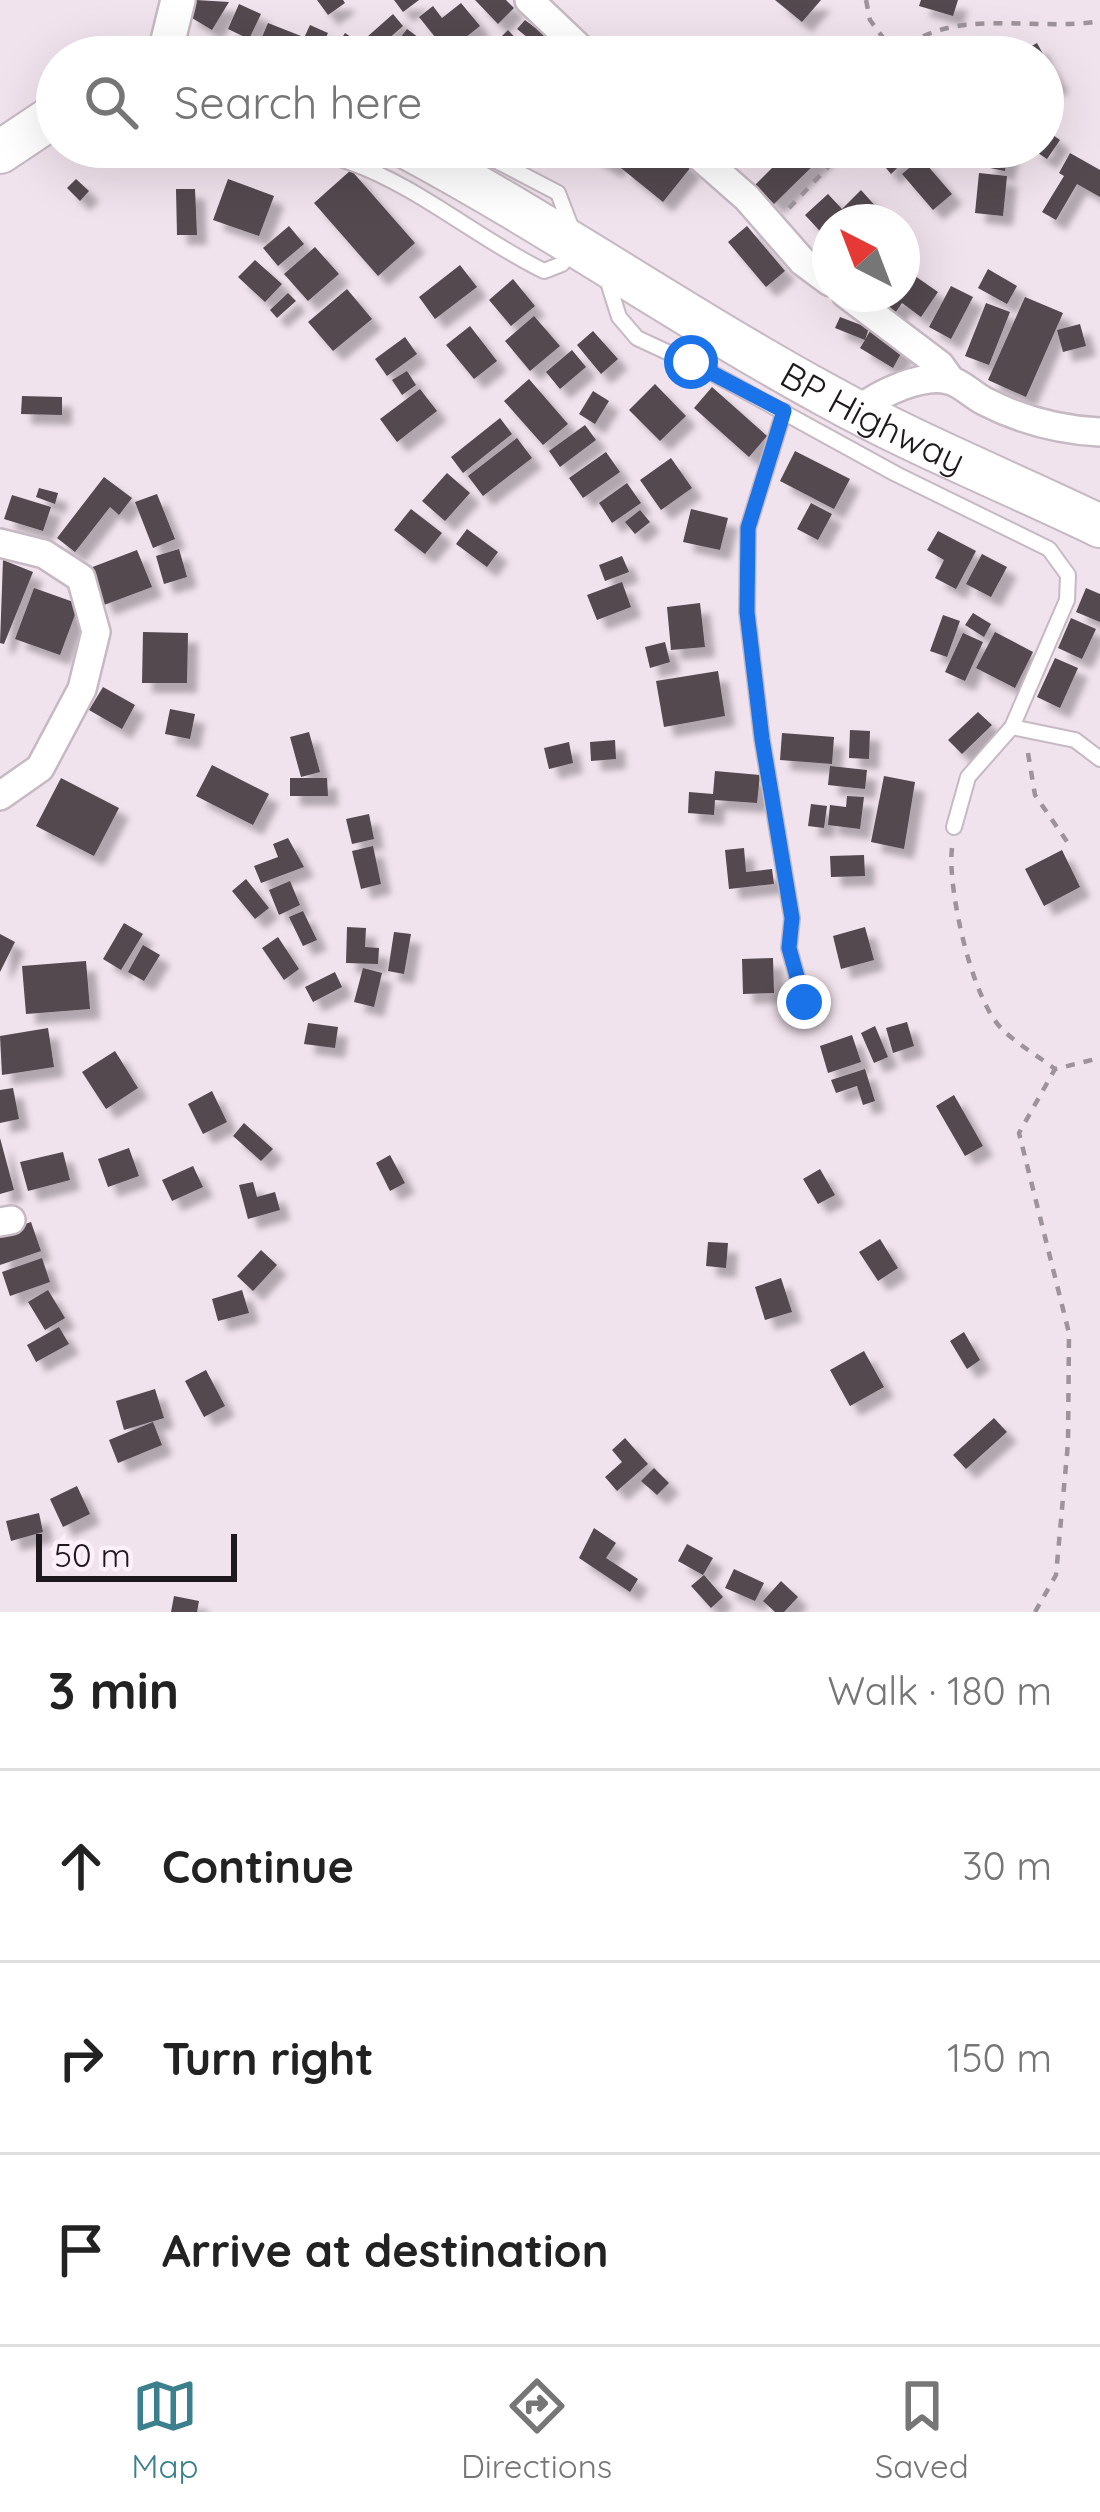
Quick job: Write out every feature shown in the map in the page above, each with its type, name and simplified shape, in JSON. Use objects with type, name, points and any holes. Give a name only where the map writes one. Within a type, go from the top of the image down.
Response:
[{"type":"highway","points":[[0,152],[36,128]]},
{"type":"highway","name":"BP Highway","points":[[446,168],[707,327],[857,411],[1100,526]]},
{"type":"street","points":[[169,36],[178,0]]},
{"type":"street","points":[[529,0],[567,36]]},
{"type":"street","points":[[713,168],[812,269]]},
{"type":"street","points":[[870,312],[940,365],[950,380],[984,401],[1029,420],[1100,431]]},
{"type":"street","points":[[857,411],[871,400],[920,381],[950,380]]},
{"type":"street","points":[[0,543],[44,554],[81,578],[96,632],[82,689],[40,768],[0,796]]},
{"type":"lane","points":[[362,168],[544,271],[589,251],[619,317],[637,338],[1048,550],[1068,575],[1067,600],[1012,728],[968,777],[954,827]]},
{"type":"lane","points":[[784,411],[748,528],[747,612],[762,739],[792,918],[789,948],[804,1002]]},
{"type":"lane","points":[[1012,728],[1075,740],[1100,759]]},
{"type":"path","points":[[866,0],[870,20],[881,36]]},
{"type":"path","points":[[930,36],[942,29],[989,23],[1100,21]]},
{"type":"path","points":[[771,226],[827,168]]},
{"type":"path","points":[[1027,751],[1035,795],[1070,846]]},
{"type":"path","points":[[954,827],[949,869],[966,956],[998,1026],[1055,1069]]},
{"type":"path","points":[[1035,1612],[1056,1575],[1068,1443],[1069,1333],[1019,1132],[1055,1069],[1100,1058]]},
{"type":"building","points":[[196,0],[229,2],[212,30],[187,15]]},
{"type":"building","points":[[317,0],[343,0],[345,3],[328,15]]},
{"type":"building","points":[[394,0],[419,0],[403,12]]},
{"type":"building","points":[[475,0],[506,0],[514,8],[498,24]]},
{"type":"building","points":[[775,0],[821,0],[802,22]]},
{"type":"building","points":[[921,0],[958,0],[953,16],[919,6]]},
{"type":"building","points":[[461,3],[480,26],[467,36],[434,36],[419,17],[433,6],[442,18]]},
{"type":"building","points":[[239,4],[261,14],[250,36],[228,29]]},
{"type":"building","points":[[393,14],[403,26],[392,36],[368,36]]},
{"type":"building","points":[[525,20],[546,36],[526,36],[517,29]]},
{"type":"building","points":[[268,23],[301,36],[262,36]]},
{"type":"building","points":[[310,25],[328,33],[327,36],[305,36]]},
{"type":"building","points":[[1070,153],[1100,170],[1100,197],[1077,184],[1056,220],[1042,212],[1064,176],[1059,173]]},
{"type":"building","points":[[621,168],[690,168],[663,202]]},
{"type":"building","points":[[772,168],[811,168],[774,204],[755,185]]},
{"type":"building","points":[[909,168],[930,168],[952,194],[933,210],[902,174]]},
{"type":"building","points":[[351,170],[415,243],[378,276],[314,203]]},
{"type":"building","points":[[979,173],[1007,176],[1003,216],[975,213]]},
{"type":"building","points":[[76,179],[89,191],[80,201],[67,188]]},
{"type":"building","points":[[228,179],[274,196],[259,236],[213,220]]},
{"type":"building","points":[[176,189],[195,189],[197,235],[177,235]]},
{"type":"building","points":[[861,190],[874,204],[847,204]]},
{"type":"building","points":[[828,194],[837,204],[817,204]]},
{"type":"building","points":[[289,226],[304,244],[278,266],[263,248]]},
{"type":"building","points":[[747,226],[785,271],[766,287],[728,242]]},
{"type":"building","points":[[315,247],[339,274],[308,301],[284,274]]},
{"type":"building","points":[[255,260],[282,284],[265,302],[238,277]]},
{"type":"building","points":[[460,265],[477,287],[435,319],[419,297]]},
{"type":"building","points":[[988,269],[1017,286],[1007,304],[978,288]]},
{"type":"building","points":[[513,279],[535,306],[511,326],[489,300]]},
{"type":"building","points":[[920,280],[938,292],[921,317],[914,312],[920,312]]},
{"type":"building","points":[[951,286],[973,297],[951,339],[929,327]]},
{"type":"building","points":[[347,289],[372,319],[333,351],[308,322]]},
{"type":"building","points":[[288,293],[296,301],[277,318],[270,310]]},
{"type":"building","points":[[1025,297],[1063,313],[1026,397],[988,380]]},
{"type":"building","points":[[986,303],[1010,312],[989,365],[965,356]]},
{"type":"building","points":[[534,316],[560,346],[530,371],[505,341]]},
{"type":"building","points":[[840,317],[869,328],[865,340],[835,328]]},
{"type":"building","points":[[1080,324],[1086,346],[1063,352],[1057,330]]},
{"type":"building","points":[[470,326],[497,361],[474,379],[446,345]]},
{"type":"building","points":[[871,329],[904,348],[893,368],[860,348]]},
{"type":"building","points":[[593,331],[618,359],[601,374],[577,345]]},
{"type":"building","points":[[405,337],[417,354],[387,376],[375,359]]},
{"type":"building","points":[[572,350],[586,367],[560,389],[546,372]]},
{"type":"building","points":[[407,371],[416,385],[402,395],[392,380]]},
{"type":"building","points":[[529,379],[568,424],[543,445],[504,401]]},
{"type":"building","points":[[655,384],[686,416],[660,441],[629,410]]},
{"type":"building","points":[[712,387],[767,436],[749,457],[694,408]]},
{"type":"building","points":[[420,389],[437,411],[397,442],[380,419]]},
{"type":"building","points":[[593,391],[609,401],[595,424],[579,414]]},
{"type":"building","points":[[22,396],[62,397],[62,415],[21,414]]},
{"type":"building","points":[[500,418],[512,434],[463,473],[451,457]]},
{"type":"building","points":[[585,425],[596,440],[560,467],[549,451]]},
{"type":"building","points":[[517,438],[532,458],[483,496],[468,476]]},
{"type":"building","points":[[795,451],[850,479],[834,509],[780,481]]},
{"type":"building","points":[[606,452],[620,472],[583,498],[569,478]]},
{"type":"building","points":[[671,458],[692,488],[661,510],[640,480]]},
{"type":"building","points":[[447,473],[470,493],[445,521],[422,501]]},
{"type":"building","points":[[104,477],[132,498],[119,515],[110,507],[75,552],[57,538]]},
{"type":"building","points":[[627,483],[641,503],[612,523],[599,503]]},
{"type":"building","points":[[39,488],[58,493],[55,504],[36,497]]},
{"type":"building","points":[[157,494],[175,539],[153,548],[135,502]]},
{"type":"building","points":[[12,495],[51,507],[43,531],[4,519]]},
{"type":"building","points":[[811,503],[832,514],[818,540],[797,529]]},
{"type":"building","points":[[411,509],[442,533],[425,554],[394,530]]},
{"type":"building","points":[[691,509],[728,518],[720,550],[683,542]]},
{"type":"building","points":[[640,510],[650,522],[635,534],[625,522]]},
{"type":"building","points":[[467,529],[498,552],[487,567],[456,544]]},
{"type":"building","points":[[938,531],[976,551],[956,589],[935,578],[944,560],[927,550]]},
{"type":"building","points":[[179,549],[187,577],[164,584],[156,556]]},
{"type":"building","points":[[137,550],[152,587],[104,605],[90,568]]},
{"type":"building","points":[[982,554],[1007,567],[991,597],[966,584]]},
{"type":"building","points":[[622,556],[629,572],[605,581],[599,565]]},
{"type":"building","points":[[3,560],[33,572],[4,644],[0,643]]},
{"type":"building","points":[[622,582],[631,607],[597,620],[587,595]]},
{"type":"building","points":[[34,588],[79,604],[60,655],[15,639]]},
{"type":"building","points":[[1086,588],[1100,594],[1100,622],[1076,612]]},
{"type":"building","points":[[700,603],[705,647],[671,650],[667,607]]},
{"type":"building","points":[[973,613],[991,624],[984,637],[965,625]]},
{"type":"building","points":[[943,615],[960,621],[947,657],[930,651]]},
{"type":"building","points":[[1071,618],[1096,629],[1082,659],[1058,648]]},
{"type":"building","points":[[143,632],[188,633],[187,683],[142,683]]},
{"type":"building","points":[[995,632],[1033,652],[1015,688],[976,668]]},
{"type":"building","points":[[963,633],[983,642],[965,681],[945,672]]},
{"type":"building","points":[[665,642],[670,662],[650,668],[645,647]]},
{"type":"building","points":[[1055,658],[1078,668],[1060,708],[1037,697]]},
{"type":"building","points":[[718,671],[725,716],[664,727],[656,681]]},
{"type":"building","points":[[103,687],[135,705],[122,729],[89,710]]},
{"type":"building","points":[[170,709],[195,714],[190,739],[165,734]]},
{"type":"building","points":[[978,712],[992,725],[962,754],[948,740]]},
{"type":"building","points":[[850,730],[870,731],[869,759],[849,758]]},
{"type":"building","points":[[309,732],[320,772],[301,777],[290,737]]},
{"type":"building","points":[[782,733],[834,737],[832,764],[780,760]]},
{"type":"building","points":[[615,740],[616,759],[591,761],[590,742]]},
{"type":"building","points":[[569,742],[573,763],[549,769],[544,748]]},
{"type":"building","points":[[212,765],[269,794],[253,825],[196,796]]},
{"type":"building","points":[[830,766],[867,770],[865,789],[828,785]]},
{"type":"building","points":[[715,771],[760,775],[757,803],[715,800],[714,815],[688,813],[689,792],[713,794]]},
{"type":"building","points":[[884,776],[915,782],[904,849],[871,842]]},
{"type":"building","points":[[61,778],[119,808],[94,856],[36,826]]},
{"type":"building","points":[[290,778],[327,778],[328,796],[290,796]]},
{"type":"building","points":[[847,796],[864,797],[860,829],[828,825],[830,805],[846,807]]},
{"type":"building","points":[[811,804],[827,806],[824,828],[808,826]]},
{"type":"building","points":[[369,814],[374,839],[352,844],[346,819]]},
{"type":"building","points":[[288,838],[304,867],[261,883],[254,866],[278,857],[273,844]]},
{"type":"building","points":[[373,846],[381,884],[361,889],[352,851]]},
{"type":"building","points":[[744,848],[746,872],[772,869],[774,884],[729,889],[725,850]]},
{"type":"building","points":[[1062,850],[1080,887],[1044,906],[1025,869]]},
{"type":"building","points":[[864,855],[865,876],[831,877],[830,856]]},
{"type":"building","points":[[246,879],[269,908],[255,919],[232,891]]},
{"type":"building","points":[[290,881],[300,905],[279,915],[269,890]]},
{"type":"building","points":[[303,911],[317,940],[303,946],[289,917]]},
{"type":"building","points":[[124,923],[143,934],[121,970],[103,959]]},
{"type":"building","points":[[347,927],[366,928],[365,947],[379,948],[378,964],[346,963]]},
{"type":"building","points":[[865,927],[874,960],[841,969],[833,936]]},
{"type":"building","points":[[394,932],[411,934],[404,974],[388,971]]},
{"type":"building","points":[[0,934],[15,942],[0,972]]},
{"type":"building","points":[[278,937],[299,969],[284,980],[262,948]]},
{"type":"building","points":[[143,945],[160,955],[144,981],[128,972]]},
{"type":"building","points":[[773,958],[774,993],[743,994],[742,959]]},
{"type":"building","points":[[86,961],[90,1009],[26,1014],[22,966]]},
{"type":"building","points":[[363,968],[382,973],[374,1007],[354,1002]]},
{"type":"building","points":[[335,972],[342,987],[313,1002],[305,987]]},
{"type":"building","points":[[907,1022],[914,1046],[893,1053],[886,1028]]},
{"type":"building","points":[[308,1023],[338,1027],[335,1048],[304,1044]]},
{"type":"building","points":[[875,1026],[888,1057],[874,1063],[861,1033]]},
{"type":"building","points":[[48,1028],[54,1067],[2,1075],[0,1036]]},
{"type":"building","points":[[852,1035],[861,1062],[828,1073],[820,1046]]},
{"type":"building","points":[[115,1051],[138,1088],[106,1109],[82,1072]]},
{"type":"building","points":[[865,1069],[875,1101],[863,1105],[857,1086],[836,1093],[831,1080]]},
{"type":"building","points":[[13,1088],[19,1119],[0,1123],[0,1090]]},
{"type":"building","points":[[212,1091],[227,1122],[203,1134],[188,1104]]},
{"type":"building","points":[[954,1095],[983,1146],[965,1156],[936,1106]]},
{"type":"building","points":[[244,1123],[273,1149],[261,1161],[233,1136]]},
{"type":"building","points":[[0,1138],[14,1190],[0,1194]]},
{"type":"building","points":[[129,1148],[139,1176],[108,1187],[98,1159]]},
{"type":"building","points":[[63,1152],[70,1180],[28,1191],[20,1162]]},
{"type":"building","points":[[390,1155],[405,1183],[390,1191],[376,1163]]},
{"type":"building","points":[[193,1166],[203,1187],[172,1201],[162,1180]]},
{"type":"building","points":[[820,1169],[835,1195],[818,1204],[803,1179]]},
{"type":"building","points":[[253,1182],[257,1197],[275,1192],[280,1210],[248,1219],[239,1185]]},
{"type":"building","points":[[31,1222],[41,1251],[0,1265],[0,1233]]},
{"type":"building","points":[[880,1239],[898,1268],[878,1281],[859,1252]]},
{"type":"building","points":[[708,1242],[728,1243],[726,1268],[706,1266]]},
{"type":"building","points":[[261,1250],[277,1265],[253,1291],[237,1276]]},
{"type":"building","points":[[42,1258],[50,1282],[10,1296],[2,1272]]},
{"type":"building","points":[[781,1278],[792,1312],[765,1320],[755,1287]]},
{"type":"building","points":[[48,1290],[65,1318],[45,1330],[28,1302]]},
{"type":"building","points":[[242,1290],[249,1313],[218,1321],[212,1299]]},
{"type":"building","points":[[59,1327],[69,1344],[36,1362],[27,1345]]},
{"type":"building","points":[[964,1332],[980,1360],[967,1369],[950,1341]]},
{"type":"building","points":[[864,1351],[884,1387],[850,1406],[830,1370]]},
{"type":"building","points":[[206,1370],[225,1406],[204,1417],[185,1381]]},
{"type":"building","points":[[155,1389],[164,1418],[124,1430],[116,1401]]},
{"type":"building","points":[[994,1418],[1007,1432],[966,1469],[953,1455]]},
{"type":"building","points":[[153,1422],[162,1445],[118,1463],[109,1440]]},
{"type":"building","points":[[625,1438],[648,1464],[617,1491],[605,1477],[622,1462],[612,1450]]},
{"type":"building","points":[[654,1468],[669,1483],[657,1495],[641,1481]]},
{"type":"building","points":[[77,1486],[90,1514],[63,1527],[50,1499]]},
{"type":"building","points":[[39,1513],[43,1532],[11,1541],[6,1521]]},
{"type":"building","points":[[594,1528],[616,1543],[606,1558],[638,1579],[630,1592],[579,1558]]},
{"type":"building","points":[[687,1544],[713,1558],[703,1575],[678,1561]]},
{"type":"building","points":[[734,1569],[764,1583],[755,1601],[725,1588]]},
{"type":"building","points":[[704,1575],[723,1597],[711,1608],[691,1586]]},
{"type":"building","points":[[781,1581],[798,1597],[784,1612],[775,1612],[763,1601]]},
{"type":"building","points":[[174,1596],[199,1601],[197,1612],[171,1612]]},
{"type":"route","points":[[691,362],[784,411],[748,528],[747,612],[762,739],[792,918],[789,948],[804,1002]]}]
